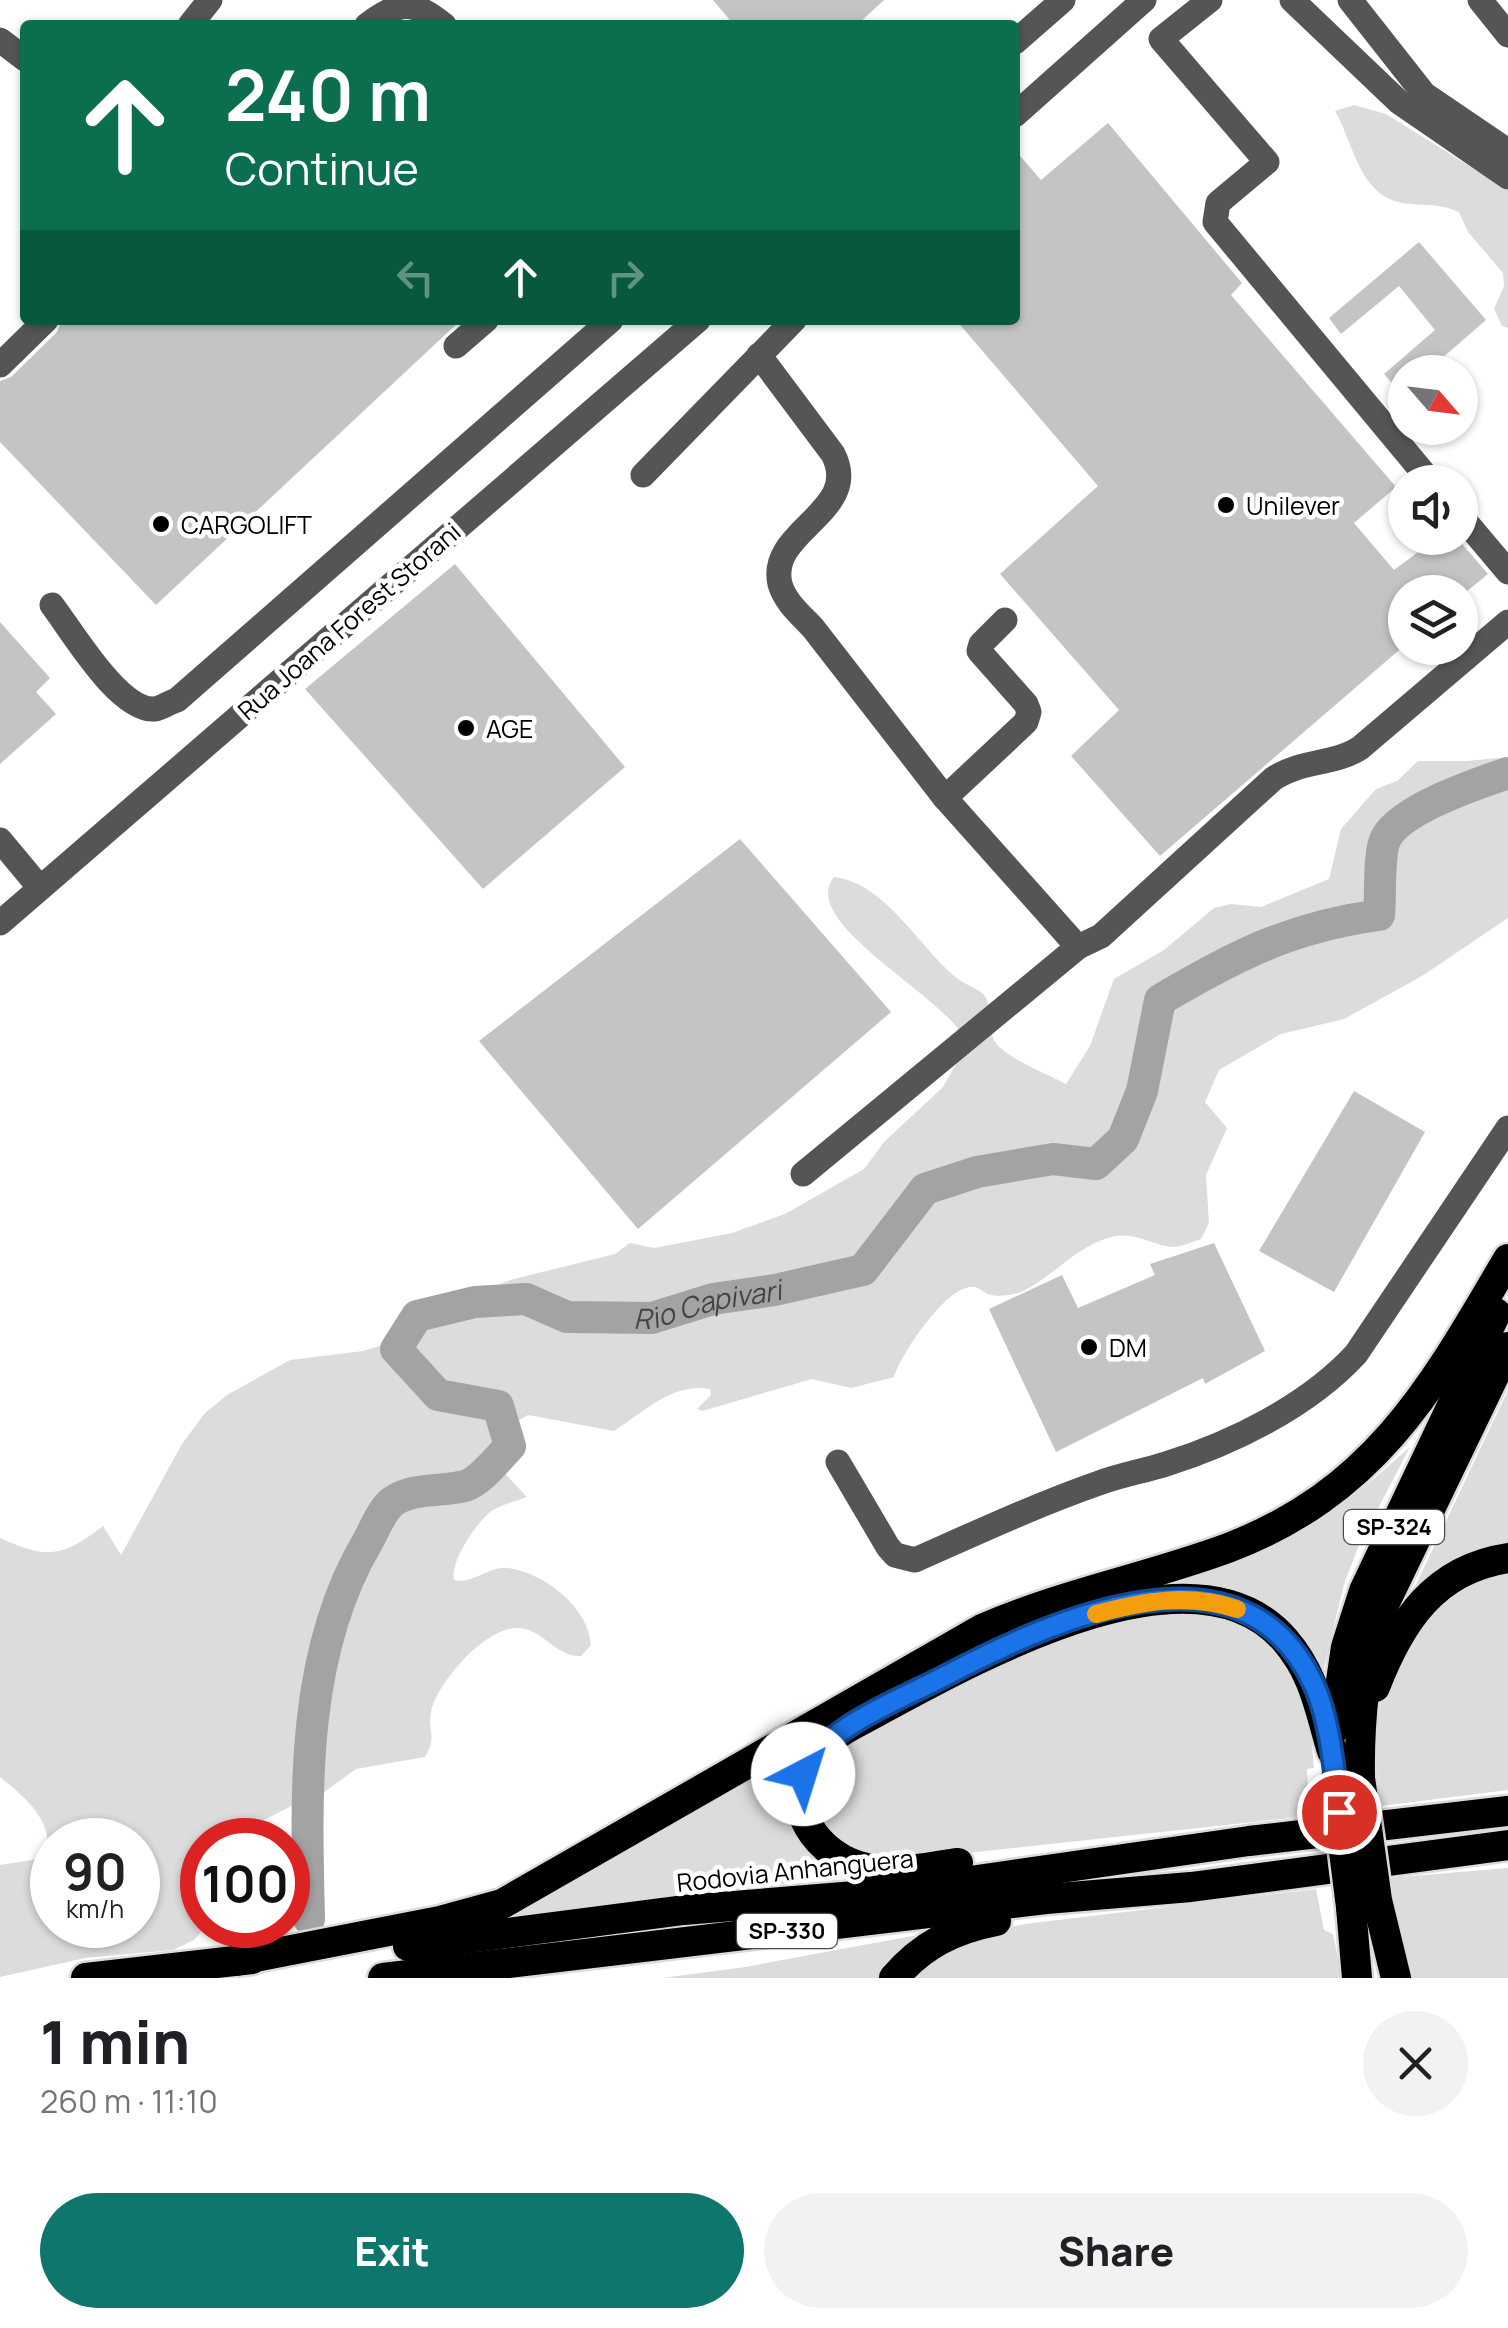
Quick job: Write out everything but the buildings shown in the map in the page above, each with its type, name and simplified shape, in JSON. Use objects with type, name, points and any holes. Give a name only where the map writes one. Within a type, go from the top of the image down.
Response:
[{"type":"highway","points":[[235,1961],[440,1922],[502,1904],[982,1629],[1056,1600],[1226,1548],[1279,1524],[1340,1484],[1398,1430],[1426,1395],[1508,1259]]},
{"type":"highway","name":"SP-324","points":[[1342,1770],[1346,1647],[1364,1591],[1508,1288]]},
{"type":"highway","name":"SP-324","points":[[1342,1770],[1359,1728],[1366,1665],[1378,1617],[1508,1347]]},
{"type":"highway","points":[[1359,1728],[1383,1665],[1420,1604],[1448,1578],[1482,1562],[1508,1558]]},
{"type":"highway","points":[[1126,1858],[1077,1854],[884,1871],[861,1868],[824,1850],[815,1839],[803,1811],[803,1774],[816,1751],[847,1728],[1007,1644],[1076,1618],[1170,1598],[1235,1608],[1255,1617],[1284,1639],[1314,1686],[1342,1770],[1364,1903],[1396,1978]]},
{"type":"highway","points":[[1431,1820],[1508,1802]]},
{"type":"highway","name":"Rodovia Anhanguera","points":[[86,1978],[404,1947],[684,1910],[880,1894],[1126,1858],[1508,1811]]},
{"type":"highway","name":"SP-330","points":[[384,1978],[1046,1899],[1191,1886],[1508,1845]]},
{"type":"highway","points":[[1450,1853],[1508,1854]]},
{"type":"highway","points":[[894,1978],[914,1956],[941,1938],[970,1926],[1191,1886]]},
{"type":"highway","points":[[1357,1978],[1354,1938],[1364,1903]]},
{"type":"street","points":[[194,20],[210,0]]},
{"type":"street","points":[[1020,38],[1063,0]]},
{"type":"street","points":[[1020,110],[1144,0]]},
{"type":"street","points":[[1210,0],[1161,39],[1267,162],[1218,203],[1214,222],[1417,465]]},
{"type":"street","points":[[1292,0],[1399,102],[1508,177]]},
{"type":"street","points":[[1350,0],[1424,94],[1508,151]]},
{"type":"street","points":[[1480,0],[1508,35]]},
{"type":"street","points":[[374,20],[406,2],[420,4],[438,20]]},
{"type":"street","points":[[0,40],[20,55]]},
{"type":"street","points":[[0,365],[41,325]]},
{"type":"street","points":[[456,346],[480,325]]},
{"type":"street","points":[[52,604],[115,689],[134,705],[154,709],[176,700],[605,325]]},
{"type":"street","name":"Rua Joana Forest Storani","points":[[0,922],[692,325]]},
{"type":"street","points":[[642,475],[789,325]]},
{"type":"street","points":[[759,355],[842,471],[839,489],[783,555],[779,573],[790,603],[945,798],[1078,946]]},
{"type":"street","points":[[1478,536],[1508,572]]},
{"type":"street","points":[[945,798],[1026,722],[1026,704],[979,648],[1005,620]]},
{"type":"street","points":[[803,1174],[1078,946],[1101,936],[1274,779],[1286,770],[1347,756],[1360,748],[1508,622]]},
{"type":"street","points":[[0,840],[40,888]]},
{"type":"street","points":[[838,1462],[888,1547],[895,1555],[915,1560],[1051,1501],[1225,1442],[1308,1396],[1336,1376],[1356,1354],[1508,1128]]},
{"type":"shaded area","points":[[1354,105],[1386,114],[1508,190],[1508,328],[1502,326],[1494,309],[1504,286],[1503,273],[1468,232],[1459,212],[1388,198],[1367,179],[1335,111]]},
{"type":"shaded area","points":[[1508,757],[1508,918],[1422,976],[1344,1019],[1281,1034],[1219,1070],[1205,1102],[1227,1128],[1206,1175],[1209,1223],[1201,1239],[1172,1247],[1128,1236],[1112,1237],[1087,1247],[1018,1293],[994,1296],[974,1287],[961,1290],[925,1324],[894,1377],[851,1388],[812,1379],[702,1411],[697,1409],[711,1395],[710,1389],[696,1388],[659,1400],[614,1431],[528,1415],[501,1431],[499,1467],[527,1497],[498,1507],[484,1518],[460,1553],[454,1580],[508,1568],[550,1585],[574,1606],[588,1631],[591,1645],[581,1656],[564,1652],[527,1629],[505,1630],[478,1646],[442,1686],[431,1712],[432,1739],[425,1757],[356,1769],[313,1800],[307,1798],[268,1818],[180,1818],[180,1947],[85,1958],[0,1977],[0,1865],[30,1860],[30,1948],[160,1948],[160,1818],[40,1818],[0,1777],[0,1538],[53,1552],[76,1544],[103,1526],[121,1555],[182,1444],[205,1413],[227,1395],[290,1360],[363,1351],[400,1340],[445,1303],[514,1279],[615,1254],[630,1243],[654,1248],[732,1233],[785,1214],[864,1169],[885,1141],[943,1087],[967,1045],[957,1027],[937,1007],[882,963],[837,917],[828,896],[834,877],[870,891],[944,966],[984,995],[992,1036],[1004,1051],[1066,1084],[1090,1046],[1114,979],[1164,950],[1214,908],[1231,904],[1261,907],[1329,879],[1341,829],[1376,789],[1397,781],[1418,761]]},
{"type":"shaded area","points":[[1508,1390],[1508,1548],[1412,1593]]},
{"type":"shaded area","points":[[1410,1447],[1359,1545],[1344,1584],[1321,1680],[1233,1599],[1027,1622],[1291,1535],[1370,1482]]},
{"type":"shaded area","points":[[1508,1569],[1508,1790],[1381,1806],[1375,1750],[1379,1710],[1391,1673],[1442,1594]]},
{"type":"shaded area","points":[[1172,1610],[1231,1616],[1288,1660],[1309,1709],[1314,1768],[1307,1769],[1309,1816],[893,1861],[832,1842],[818,1813],[813,1788],[822,1766],[845,1742],[1044,1640]]},
{"type":"shaded area","points":[[794,1749],[786,1785],[789,1816],[803,1845],[829,1872],[830,1878],[505,1918],[551,1895]]},
{"type":"shaded area","points":[[1508,1868],[1508,1978],[1412,1978],[1397,1940],[1388,1878]]},
{"type":"shaded area","points":[[1316,1889],[1324,1930],[1333,1934],[1342,1978],[909,1978],[934,1958],[963,1943],[1025,1924]]},
{"type":"shaded area","points":[[934,1932],[884,1978],[662,1978],[745,1967]]},
{"type":"waterway","name":"Rio Capivari","points":[[308,1818],[312,1724],[330,1629],[346,1584],[378,1520],[400,1497],[471,1483],[510,1446],[498,1406],[438,1395],[396,1349],[417,1316],[475,1302],[526,1299],[567,1317],[652,1318],[713,1299],[863,1270],[925,1189],[977,1172],[1053,1159],[1096,1164],[1123,1139],[1142,1091],[1160,1000],[1265,945],[1318,927],[1379,915],[1382,853],[1394,827],[1441,798],[1508,773]]},
{"type":"slow traffic","points":[[1096,1614],[1170,1598],[1237,1609]]},
{"type":"place","name":"Unilever","points":[[1226,505]]},
{"type":"place","name":"CARGOLIFT","points":[[161,524]]},
{"type":"place","name":"AGE","points":[[466,728]]},
{"type":"place","name":"DM","points":[[1089,1347]]},
{"type":"route","points":[[803,1774],[816,1751],[847,1728],[1007,1644],[1076,1618],[1137,1603],[1193,1599],[1235,1608],[1255,1617],[1284,1639],[1302,1665],[1321,1706],[1332,1751],[1339,1812]]}]
